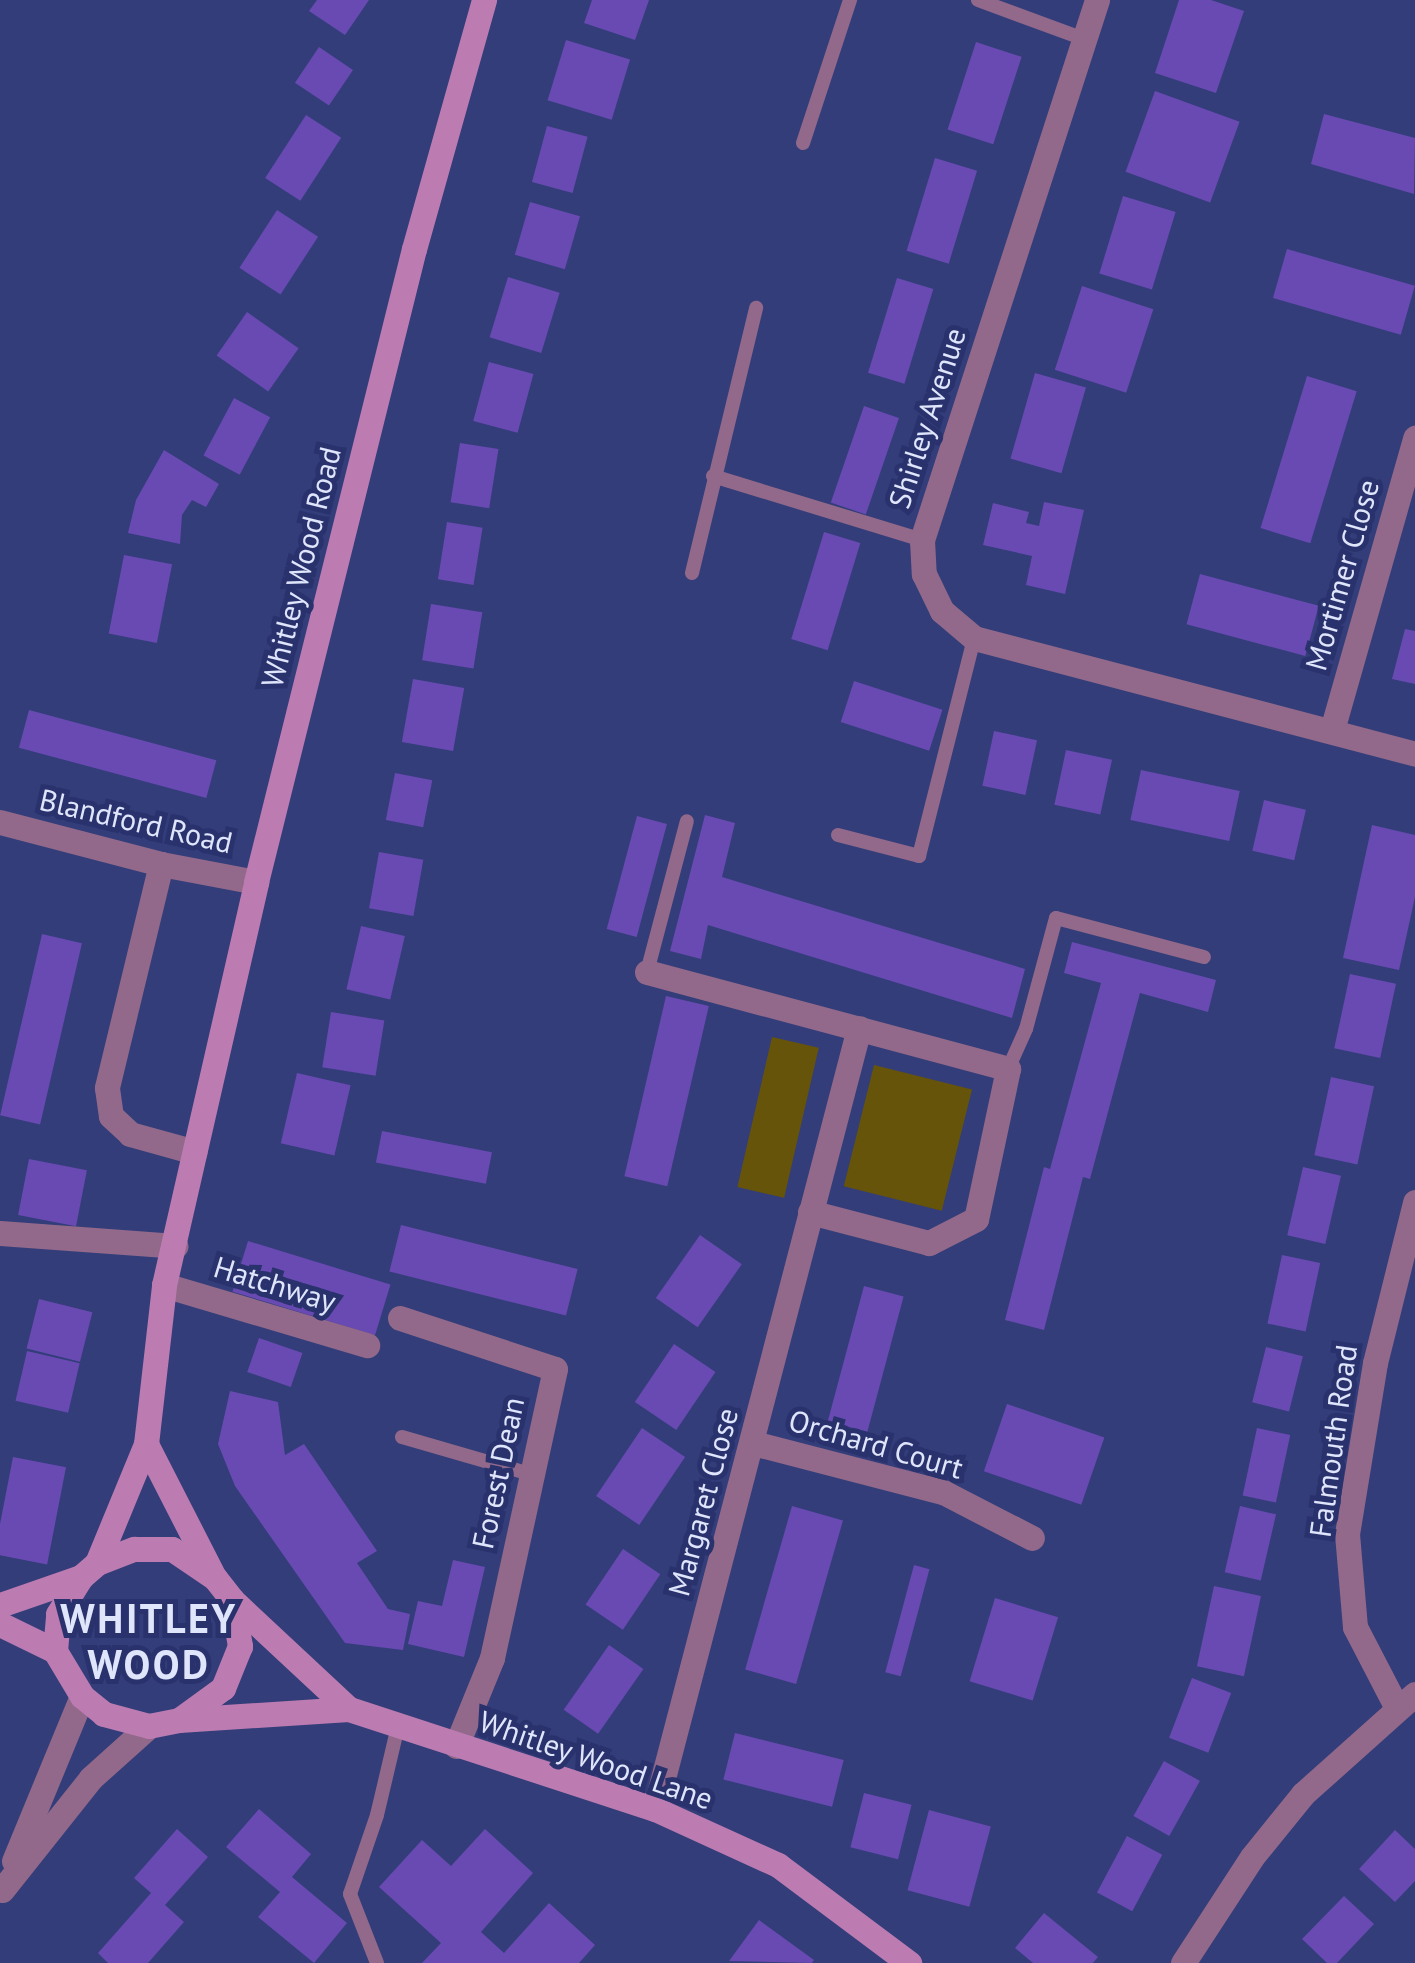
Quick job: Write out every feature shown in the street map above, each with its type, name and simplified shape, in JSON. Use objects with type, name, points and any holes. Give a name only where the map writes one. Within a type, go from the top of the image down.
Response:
[{"type":"street","name":"Whitley Wood Road","points":[[89,1570],[146,1444],[164,1285],[176,1246],[256,882],[414,249],[484,0]]},
{"type":"street","name":"Shirley Avenue","points":[[1097,0],[922,540],[924,574],[942,611],[974,638],[1415,754]]},
{"type":"street","name":"Mortimer Close","points":[[1332,730],[1406,507],[1415,438]]},
{"type":"street","name":"Blandford Road","points":[[0,822],[161,864],[256,882]]},
{"type":"street","points":[[161,864],[107,1088],[111,1116],[130,1134],[195,1152]]},
{"type":"street","points":[[647,972],[1008,1069],[976,1219],[929,1243],[810,1212]]},
{"type":"street","name":"Margaret Close","points":[[655,1809],[859,1028]]},
{"type":"street","name":"Falmouth Road","points":[[1183,1963],[1252,1857],[1302,1794],[1406,1701],[1355,1627],[1348,1534],[1375,1363],[1415,1202]]},
{"type":"street","points":[[0,1233],[176,1246]]},
{"type":"street","name":"Hatchway","points":[[164,1285],[368,1345]]},
{"type":"street","name":"Forest Dean","points":[[400,1318],[555,1369],[492,1658],[456,1746]]},
{"type":"street","name":"Orchard Court","points":[[753,1443],[943,1492],[1032,1538]]},
{"type":"street","points":[[89,1570],[58,1614],[56,1651],[82,1696],[104,1714],[148,1726],[179,1720],[223,1688],[240,1646],[232,1600],[214,1578],[146,1444]]},
{"type":"street","points":[[0,1605],[134,1550],[172,1549],[214,1578]]},
{"type":"street","name":"Whitley Wood Lane","points":[[232,1600],[349,1709]]},
{"type":"street","points":[[0,1624],[56,1651]]},
{"type":"street","points":[[1,1892],[82,1696]]},
{"type":"street","name":"Whitley Wood Lane","points":[[179,1720],[349,1709],[655,1809],[778,1864],[908,1963]]},
{"type":"street","points":[[1,1892],[91,1778],[148,1726]]},
{"type":"lane","points":[[804,142],[850,0]]},
{"type":"lane","points":[[978,0],[1084,38]]},
{"type":"lane","points":[[692,574],[756,308]]},
{"type":"lane","points":[[713,476],[922,540]]},
{"type":"lane","points":[[838,835],[919,856],[974,638]]},
{"type":"lane","points":[[647,972],[687,822]]},
{"type":"lane","points":[[1008,1069],[1026,1029],[1056,918],[1204,957]]},
{"type":"lane","points":[[402,1436],[530,1474]]},
{"type":"lane","points":[[376,1963],[350,1894],[377,1815],[398,1726]]},
{"type":"shaded area","points":[[772,1037],[819,1048],[784,1198],[737,1187]]},
{"type":"shaded area","points":[[874,1065],[972,1089],[942,1211],[844,1186]]},
{"type":"building","points":[[317,0],[369,0],[345,35],[309,11]]},
{"type":"building","points":[[592,0],[649,0],[635,40],[584,23]]},
{"type":"building","points":[[1179,0],[1211,0],[1244,11],[1216,93],[1155,73]]},
{"type":"building","points":[[566,40],[630,60],[612,120],[548,100]]},
{"type":"building","points":[[976,42],[1022,57],[993,144],[948,129]]},
{"type":"building","points":[[319,47],[353,70],[329,106],[295,83]]},
{"type":"building","points":[[1155,91],[1240,122],[1210,203],[1126,172]]},
{"type":"building","points":[[1324,114],[1415,138],[1414,194],[1311,164]]},
{"type":"building","points":[[306,115],[341,138],[300,201],[265,178]]},
{"type":"building","points":[[547,126],[588,137],[573,193],[532,182]]},
{"type":"building","points":[[935,158],[977,171],[949,264],[907,251]]},
{"type":"building","points":[[1123,196],[1176,212],[1152,290],[1099,273]]},
{"type":"building","points":[[530,202],[580,216],[565,269],[515,255]]},
{"type":"building","points":[[277,210],[318,237],[281,295],[239,268]]},
{"type":"building","points":[[1287,249],[1415,286],[1401,335],[1273,298]]},
{"type":"building","points":[[508,277],[560,293],[541,353],[490,337]]},
{"type":"building","points":[[897,278],[933,289],[904,384],[868,373]]},
{"type":"building","points":[[1082,286],[1153,309],[1126,393],[1055,370]]},
{"type":"building","points":[[247,312],[299,348],[268,392],[217,355]]},
{"type":"building","points":[[489,362],[533,374],[518,433],[473,421]]},
{"type":"building","points":[[1035,373],[1086,388],[1061,473],[1010,459]]},
{"type":"building","points":[[1307,376],[1357,391],[1310,543],[1261,528]]},
{"type":"building","points":[[234,398],[270,417],[240,475],[203,455]]},
{"type":"building","points":[[864,406],[899,418],[866,514],[831,502]]},
{"type":"building","points":[[460,443],[499,449],[489,508],[451,502]]},
{"type":"building","points":[[164,450],[219,484],[206,507],[192,500],[182,515],[180,544],[128,533],[136,500]]},
{"type":"building","points":[[1044,502],[1084,510],[1065,594],[1026,585],[1032,556],[983,545],[993,503],[1029,512],[1026,523],[1039,526]]},
{"type":"building","points":[[447,522],[483,528],[473,585],[438,579]]},
{"type":"building","points":[[824,532],[860,543],[828,650],[791,639]]},
{"type":"building","points":[[124,555],[172,564],[157,643],[109,634]]},
{"type":"building","points":[[1200,574],[1319,606],[1305,656],[1187,624]]},
{"type":"building","points":[[431,604],[482,612],[473,668],[422,660]]},
{"type":"building","points":[[1405,629],[1415,631],[1415,684],[1392,679]]},
{"type":"building","points":[[413,679],[464,688],[453,751],[402,742]]},
{"type":"building","points":[[854,681],[942,710],[929,751],[841,722]]},
{"type":"building","points":[[29,710],[216,760],[206,798],[19,748]]},
{"type":"building","points":[[994,731],[1037,740],[1025,795],[982,786]]},
{"type":"building","points":[[1066,750],[1112,760],[1100,815],[1054,805]]},
{"type":"building","points":[[1141,770],[1240,791],[1229,841],[1130,820]]},
{"type":"building","points":[[395,773],[432,780],[423,827],[386,820]]},
{"type":"building","points":[[1264,800],[1306,810],[1294,860],[1252,851]]},
{"type":"building","points":[[705,815],[735,823],[722,877],[1025,969],[1012,1018],[708,925],[701,959],[670,951]]},
{"type":"building","points":[[637,816],[667,824],[637,937],[607,929]]},
{"type":"building","points":[[1372,825],[1415,835],[1415,897],[1399,970],[1343,958]]},
{"type":"building","points":[[379,852],[423,860],[413,916],[369,908]]},
{"type":"building","points":[[361,926],[405,936],[390,999],[346,989]]},
{"type":"building","points":[[42,934],[82,943],[40,1124],[0,1115]]},
{"type":"building","points":[[1072,942],[1216,980],[1208,1012],[1140,993],[1090,1179],[1083,1177],[1044,1330],[1005,1320],[1044,1167],[1050,1169],[1101,983],[1064,973]]},
{"type":"building","points":[[1350,974],[1396,984],[1380,1058],[1334,1048]]},
{"type":"building","points":[[666,996],[709,1006],[667,1186],[624,1176]]},
{"type":"building","points":[[331,1012],[384,1020],[376,1076],[322,1067]]},
{"type":"building","points":[[297,1073],[351,1085],[334,1156],[281,1143]]},
{"type":"building","points":[[1331,1077],[1374,1086],[1357,1164],[1314,1155]]},
{"type":"building","points":[[382,1131],[492,1152],[486,1184],[376,1162]]},
{"type":"building","points":[[29,1159],[87,1170],[76,1226],[18,1215]]},
{"type":"building","points":[[1303,1167],[1341,1176],[1325,1244],[1287,1235]]},
{"type":"building","points":[[401,1225],[578,1269],[566,1316],[389,1272]]},
{"type":"building","points":[[700,1235],[742,1264],[698,1327],[656,1298]]},
{"type":"building","points":[[248,1241],[390,1285],[375,1335],[233,1292]]},
{"type":"building","points":[[1282,1255],[1320,1263],[1306,1332],[1267,1323]]},
{"type":"building","points":[[864,1286],[904,1297],[867,1432],[828,1421]]},
{"type":"building","points":[[39,1299],[92,1312],[80,1362],[27,1348]]},
{"type":"building","points":[[259,1338],[302,1353],[291,1387],[247,1372]]},
{"type":"building","points":[[674,1344],[715,1372],[676,1430],[635,1402]]},
{"type":"building","points":[[1266,1347],[1303,1356],[1289,1411],[1252,1402]]},
{"type":"building","points":[[27,1351],[80,1363],[68,1413],[16,1401]]},
{"type":"building","points":[[230,1391],[278,1402],[285,1455],[304,1444],[377,1551],[357,1563],[388,1609],[410,1614],[403,1650],[345,1643],[235,1486],[218,1444]]},
{"type":"building","points":[[1007,1404],[1104,1438],[1081,1505],[984,1471]]},
{"type":"building","points":[[642,1428],[685,1457],[639,1525],[596,1496]]},
{"type":"building","points":[[1257,1428],[1290,1435],[1276,1503],[1243,1495]]},
{"type":"building","points":[[13,1457],[66,1467],[47,1564],[0,1555],[0,1524]]},
{"type":"building","points":[[792,1506],[843,1521],[796,1684],[745,1669]]},
{"type":"building","points":[[1240,1506],[1276,1514],[1261,1581],[1225,1572]]},
{"type":"building","points":[[623,1549],[660,1574],[623,1630],[586,1605]]},
{"type":"building","points":[[453,1560],[485,1567],[464,1657],[408,1644],[418,1601],[442,1606]]},
{"type":"building","points":[[914,1565],[929,1569],[901,1676],[885,1672]]},
{"type":"building","points":[[1214,1586],[1261,1596],[1244,1676],[1197,1666]]},
{"type":"building","points":[[995,1598],[1058,1617],[1033,1700],[970,1681]]},
{"type":"building","points":[[609,1645],[643,1669],[598,1734],[564,1710]]},
{"type":"building","points":[[1192,1678],[1231,1693],[1208,1753],[1169,1738]]},
{"type":"building","points":[[735,1733],[844,1760],[832,1807],[723,1780]]},
{"type":"building","points":[[1164,1761],[1200,1781],[1169,1836],[1133,1816]]},
{"type":"building","points":[[864,1793],[912,1805],[898,1859],[850,1847]]},
{"type":"building","points":[[259,1809],[311,1854],[292,1877],[347,1923],[314,1963],[258,1917],[280,1892],[226,1847]]},
{"type":"building","points":[[929,1810],[991,1827],[969,1907],[908,1890]]},
{"type":"building","points":[[177,1829],[208,1857],[165,1905],[184,1922],[148,1963],[108,1963],[98,1953],[151,1893],[134,1878]]},
{"type":"building","points":[[485,1829],[533,1873],[481,1932],[504,1953],[549,1903],[595,1945],[579,1963],[422,1963],[441,1943],[379,1887],[422,1840],[451,1866]]},
{"type":"building","points":[[1395,1830],[1415,1849],[1415,1881],[1395,1902],[1359,1869]]},
{"type":"building","points":[[1127,1836],[1162,1855],[1132,1911],[1097,1893]]},
{"type":"building","points":[[1344,1896],[1374,1924],[1337,1963],[1327,1963],[1302,1939]]},
{"type":"building","points":[[1044,1913],[1098,1957],[1093,1963],[1033,1963],[1015,1948]]},
{"type":"building","points":[[759,1920],[814,1960],[812,1963],[729,1961]]},
{"type":"district","name":"WHITLEY WOOD","points":[[149,1641]]}]
